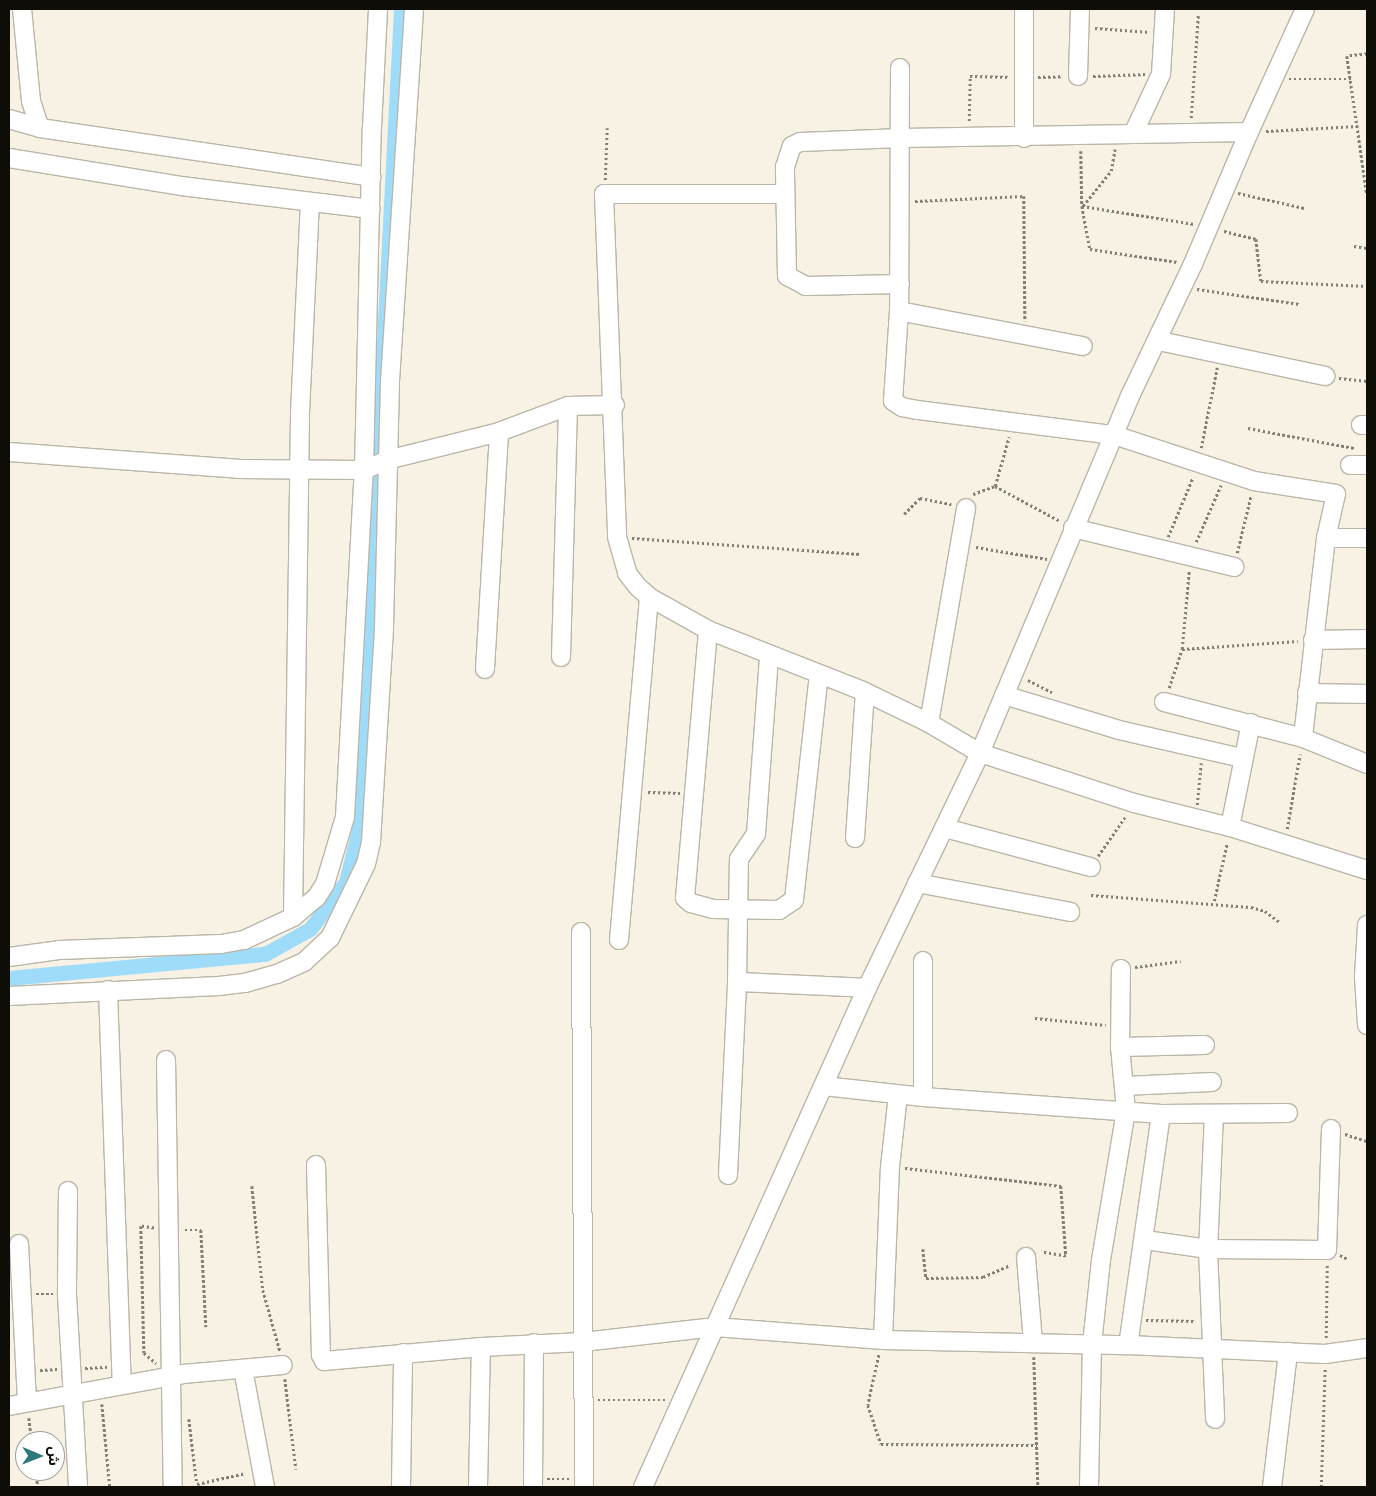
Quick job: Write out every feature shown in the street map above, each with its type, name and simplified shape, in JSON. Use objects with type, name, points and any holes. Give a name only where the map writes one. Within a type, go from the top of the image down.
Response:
[{"type":"street","points":[[22,9],[31,101],[40,128]]},
{"type":"street","points":[[9,957],[59,950],[222,944],[261,934],[293,917],[316,898],[325,884],[345,817],[364,470],[371,177],[378,9]]},
{"type":"street","points":[[9,996],[236,984],[276,974],[304,962],[330,938],[350,902],[371,842],[384,628],[387,460],[414,9]]},
{"type":"street","points":[[1024,9],[1022,77],[1024,138]]},
{"type":"street","points":[[1078,76],[1080,9]]},
{"type":"street","points":[[1126,132],[1161,74],[1165,9]]},
{"type":"street","points":[[643,1487],[684,1400],[714,1327],[867,988],[917,883],[946,828],[980,753],[1073,528],[1194,264],[1208,226],[1249,132],[1306,9]]},
{"type":"street","points":[[900,68],[902,138],[900,284],[892,401],[902,407],[1012,425],[1114,435],[1254,481],[1336,494],[1326,538],[1303,738]]},
{"type":"street","points":[[9,119],[40,128],[371,177]]},
{"type":"street","points":[[900,284],[806,286],[787,276],[785,167],[792,146],[800,142],[902,138],[969,139],[1126,132],[1190,134],[1249,132]]},
{"type":"street","points":[[9,158],[310,203],[371,209]]},
{"type":"street","points":[[785,194],[604,194],[615,404],[617,536],[627,573],[649,597],[708,630],[769,656],[865,692],[929,722],[980,753],[1134,803],[1230,826],[1284,846],[1367,870]]},
{"type":"street","points":[[293,917],[303,304],[310,203]]},
{"type":"street","points":[[899,311],[1083,346]]},
{"type":"street","points":[[1159,341],[1325,376]]},
{"type":"street","points":[[9,452],[132,463],[300,470],[364,470],[387,460],[499,432],[568,406],[615,404]]},
{"type":"street","points":[[561,657],[568,406]]},
{"type":"street","points":[[485,669],[499,432]]},
{"type":"street","points":[[929,722],[962,544],[966,508]]},
{"type":"street","points":[[1073,528],[1234,567]]},
{"type":"street","points":[[1326,538],[1367,538]]},
{"type":"street","points":[[619,940],[630,792],[649,597]]},
{"type":"street","points":[[708,630],[686,901],[713,909],[779,910],[790,904],[796,895],[818,675]]},
{"type":"street","points":[[1313,640],[1367,640]]},
{"type":"street","points":[[728,1174],[737,982],[739,859],[756,834],[758,826],[769,656]]},
{"type":"street","points":[[855,838],[865,692]]},
{"type":"street","points":[[1307,693],[1367,694]]},
{"type":"street","points":[[1004,695],[1119,730],[1242,758]]},
{"type":"street","points":[[1164,702],[1252,723],[1303,738],[1367,764]]},
{"type":"street","points":[[1230,826],[1242,758],[1252,723]]},
{"type":"street","points":[[946,828],[1091,867]]},
{"type":"street","points":[[917,883],[1070,912]]},
{"type":"street","points":[[1367,925],[1364,977],[1367,1024]]},
{"type":"street","points":[[581,932],[583,1483]]},
{"type":"street","points":[[923,1098],[924,961]]},
{"type":"street","points":[[1089,1487],[1092,1344],[1101,1260],[1126,1110],[1120,1047],[1120,969]]},
{"type":"street","points":[[737,982],[867,988]]},
{"type":"street","points":[[108,990],[122,1383]]},
{"type":"street","points":[[1120,1047],[1205,1045]]},
{"type":"street","points":[[166,1060],[173,1487]]},
{"type":"street","points":[[1124,1086],[1212,1082]]},
{"type":"street","points":[[824,1086],[923,1098],[1126,1110],[1161,1114],[1288,1113]]},
{"type":"street","points":[[883,1340],[890,1166],[898,1094]]},
{"type":"street","points":[[1128,1345],[1145,1240],[1161,1114]]},
{"type":"street","points":[[1214,1114],[1208,1249],[1215,1419]]},
{"type":"street","points":[[1145,1240],[1208,1249],[1327,1250],[1331,1129]]},
{"type":"street","points":[[316,1165],[322,1360],[534,1343],[583,1342],[714,1327],[883,1340],[1128,1345],[1325,1354],[1367,1348]]},
{"type":"street","points":[[68,1191],[67,1295],[78,1487]]},
{"type":"street","points":[[19,1244],[27,1402]]},
{"type":"street","points":[[1026,1257],[1033,1343]]},
{"type":"street","points":[[532,1483],[534,1343]]},
{"type":"street","points":[[478,1487],[481,1347]]},
{"type":"street","points":[[1272,1487],[1288,1352]]},
{"type":"street","points":[[401,1487],[403,1353]]},
{"type":"street","points":[[9,1406],[122,1383],[171,1376],[283,1365]]},
{"type":"street","points":[[244,1369],[265,1487]]},
{"type":"path","points":[[1190,134],[1198,15]]},
{"type":"path","points":[[1079,27],[1164,33]]},
{"type":"path","points":[[1367,54],[1347,56],[1352,79],[1367,195]]},
{"type":"path","points":[[969,139],[970,76],[1022,77],[1161,74]]},
{"type":"path","points":[[1273,80],[1352,79]]},
{"type":"path","points":[[1249,132],[1357,126]]},
{"type":"path","points":[[604,194],[606,128]]},
{"type":"path","points":[[1082,206],[1111,171],[1126,132]]},
{"type":"path","points":[[1081,134],[1082,206],[1090,249],[1194,264]]},
{"type":"path","points":[[1225,190],[1304,208]]},
{"type":"path","points":[[901,202],[1024,196],[1026,336]]},
{"type":"path","points":[[1082,206],[1208,226],[1256,238],[1262,281],[1367,286]]},
{"type":"path","points":[[1354,246],[1367,248]]},
{"type":"path","points":[[1183,288],[1299,304]]},
{"type":"path","points":[[1163,550],[1198,464],[1219,354]]},
{"type":"path","points":[[1325,376],[1367,381]]},
{"type":"path","points":[[995,486],[1012,425]]},
{"type":"path","points":[[1248,428],[1354,448]]},
{"type":"path","points":[[1164,702],[1182,649],[1190,557],[1227,472]]},
{"type":"path","points":[[1234,567],[1254,481]]},
{"type":"path","points":[[904,514],[920,498],[966,508],[973,494],[995,486],[1073,528]]},
{"type":"path","points":[[617,536],[860,554]]},
{"type":"path","points":[[962,544],[1060,561]]},
{"type":"path","points":[[1182,649],[1313,640]]},
{"type":"path","points":[[1284,846],[1303,738]]},
{"type":"path","points":[[1195,818],[1203,749]]},
{"type":"path","points":[[630,792],[694,793]]},
{"type":"path","points":[[1091,867],[1134,803]]},
{"type":"path","points":[[1214,902],[1230,826]]},
{"type":"path","points":[[1091,895],[1214,902],[1265,911],[1281,923]]},
{"type":"path","points":[[1120,969],[1181,961]]},
{"type":"path","points":[[1035,1018],[1120,1027]]},
{"type":"path","points":[[1331,1129],[1367,1141]]},
{"type":"path","points":[[890,1166],[1061,1186],[1066,1256],[1041,1252],[984,1277],[926,1278],[923,1249]]},
{"type":"path","points":[[252,1186],[263,1290],[283,1365],[296,1469]]},
{"type":"path","points":[[171,1376],[144,1353],[141,1226],[168,1230],[201,1230],[206,1327]]},
{"type":"path","points":[[1321,1487],[1327,1250]]},
{"type":"path","points":[[22,1293],[67,1295]]},
{"type":"path","points":[[1132,1320],[1212,1321]]},
{"type":"path","points":[[883,1340],[868,1405],[880,1444],[1037,1445]]},
{"type":"path","points":[[1033,1343],[1038,1487]]},
{"type":"path","points":[[24,1371],[120,1366]]},
{"type":"path","points":[[100,1388],[110,1487]]},
{"type":"path","points":[[583,1400],[684,1400]]},
{"type":"path","points":[[27,1402],[31,1431]]},
{"type":"path","points":[[188,1410],[196,1484],[262,1469]]},
{"type":"path","points":[[532,1483],[583,1483]]},
{"type":"waterway","points":[[9,978],[265,954],[310,929],[346,882],[359,830],[401,9]]}]
